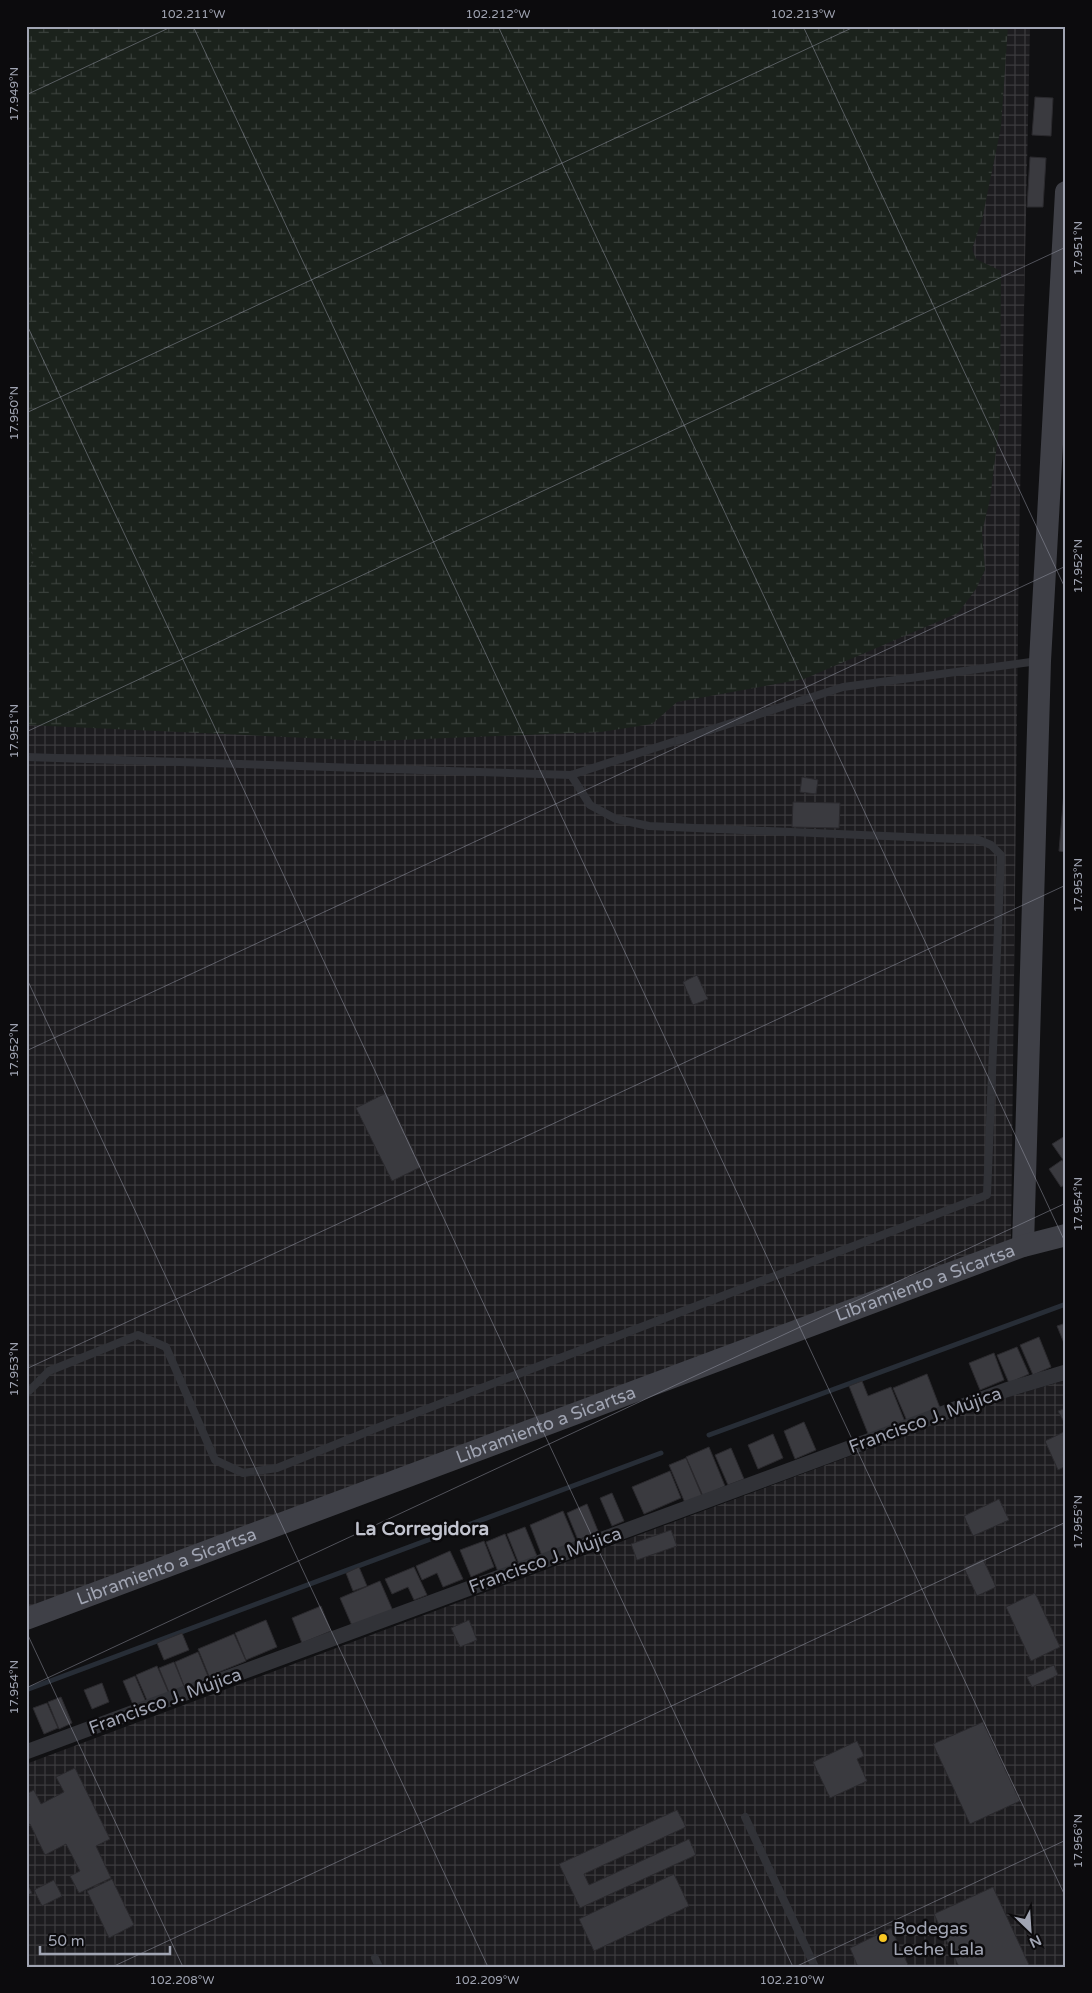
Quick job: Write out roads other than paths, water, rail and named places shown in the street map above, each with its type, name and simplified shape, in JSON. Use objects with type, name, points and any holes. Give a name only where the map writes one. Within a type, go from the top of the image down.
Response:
[{"type":"main road","points":[[1023,1246],[1040,661],[1066,192]]},
{"type":"main road","name":"Libramiento a Sicartsa","points":[[26,1619],[1023,1246],[1066,1235]]},
{"type":"street","name":"Francisco J. Mújica","points":[[26,1752],[1006,1390],[1066,1372]]},
{"type":"lane","points":[[26,757],[571,775],[843,687],[1040,661]]},
{"type":"lane","points":[[26,1394],[49,1371],[138,1335],[166,1347],[214,1460],[243,1473],[277,1468],[374,1429],[987,1195],[1001,855],[991,845],[979,840],[649,826],[616,819],[590,804],[571,775]]},
{"type":"lane","points":[[745,1817],[815,1967]]},
{"type":"lane","points":[[375,1958],[379,1967]]},
{"type":"waterway","points":[[709,1435],[1066,1304]]},
{"type":"waterway","points":[[26,1690],[661,1453]]},
{"type":"place","name":"Bodegas Leche Lala","points":[[883,1938]]},
{"type":"district","name":"La Corregidora","points":[[422,1528]]}]
